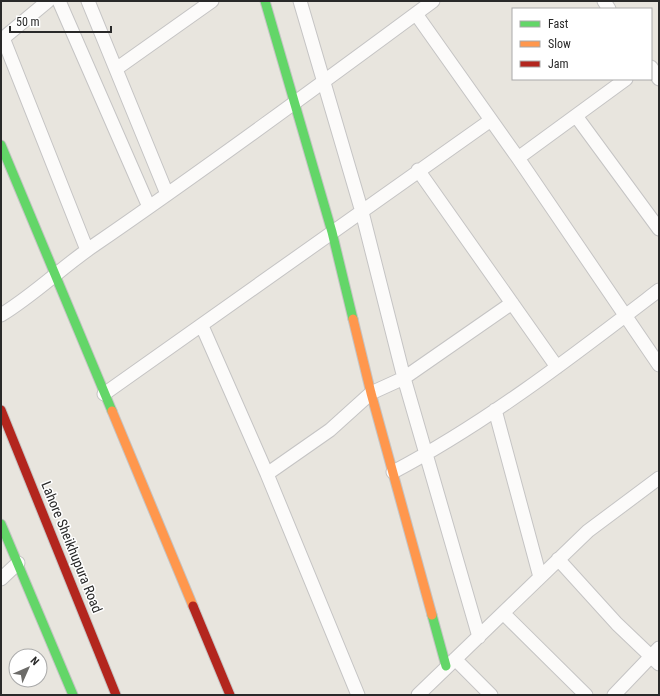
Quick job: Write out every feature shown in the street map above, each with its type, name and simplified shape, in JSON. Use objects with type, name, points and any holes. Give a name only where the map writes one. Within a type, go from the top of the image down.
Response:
[{"type":"main road","points":[[265,1],[332,232],[371,393],[393,472],[451,663]]},
{"type":"main road","points":[[1,145],[230,695]]},
{"type":"main road","name":"Lahore Sheikhupura Road","points":[[1,410],[116,695]]},
{"type":"main road","points":[[1,524],[73,695]]},
{"type":"street","points":[[48,1],[2,39],[87,250]]},
{"type":"street","points":[[59,1],[149,207]]},
{"type":"street","points":[[88,1],[167,194]]},
{"type":"street","points":[[116,69],[212,1]]},
{"type":"street","points":[[300,1],[362,212],[404,378],[479,637]]},
{"type":"street","points":[[3,309],[56,276],[87,250],[295,102],[433,1]]},
{"type":"street","points":[[416,14],[518,158],[659,365]]},
{"type":"street","points":[[652,69],[659,79]]},
{"type":"street","points":[[518,158],[625,80]]},
{"type":"street","points":[[576,116],[659,229]]},
{"type":"street","points":[[104,394],[362,212],[418,170],[491,120]]},
{"type":"street","points":[[418,170],[557,367]]},
{"type":"street","points":[[393,472],[426,455],[495,410],[557,367],[659,290]]},
{"type":"street","points":[[266,474],[330,430],[371,393],[404,378],[512,303]]},
{"type":"street","points":[[202,326],[266,474],[358,695]]},
{"type":"street","points":[[495,410],[540,577]]},
{"type":"street","points":[[418,695],[588,531],[659,478]]},
{"type":"street","points":[[558,559],[617,624],[656,656],[614,695]]},
{"type":"street","points":[[1,579],[18,563]]},
{"type":"street","points":[[503,613],[586,695]]},
{"type":"street","points":[[451,663],[491,695]]},
{"type":"traffic: fast","points":[[265,1],[332,232],[353,319]]},
{"type":"traffic: fast","points":[[1,145],[112,411]]},
{"type":"traffic: fast","points":[[1,524],[73,695]]},
{"type":"traffic: fast","points":[[432,615],[446,666]]},
{"type":"traffic: slow","points":[[353,319],[371,393],[432,615]]},
{"type":"traffic: slow","points":[[112,411],[193,606]]},
{"type":"traffic: jam","points":[[1,410],[116,695]]},
{"type":"traffic: jam","points":[[193,606],[230,695]]}]
